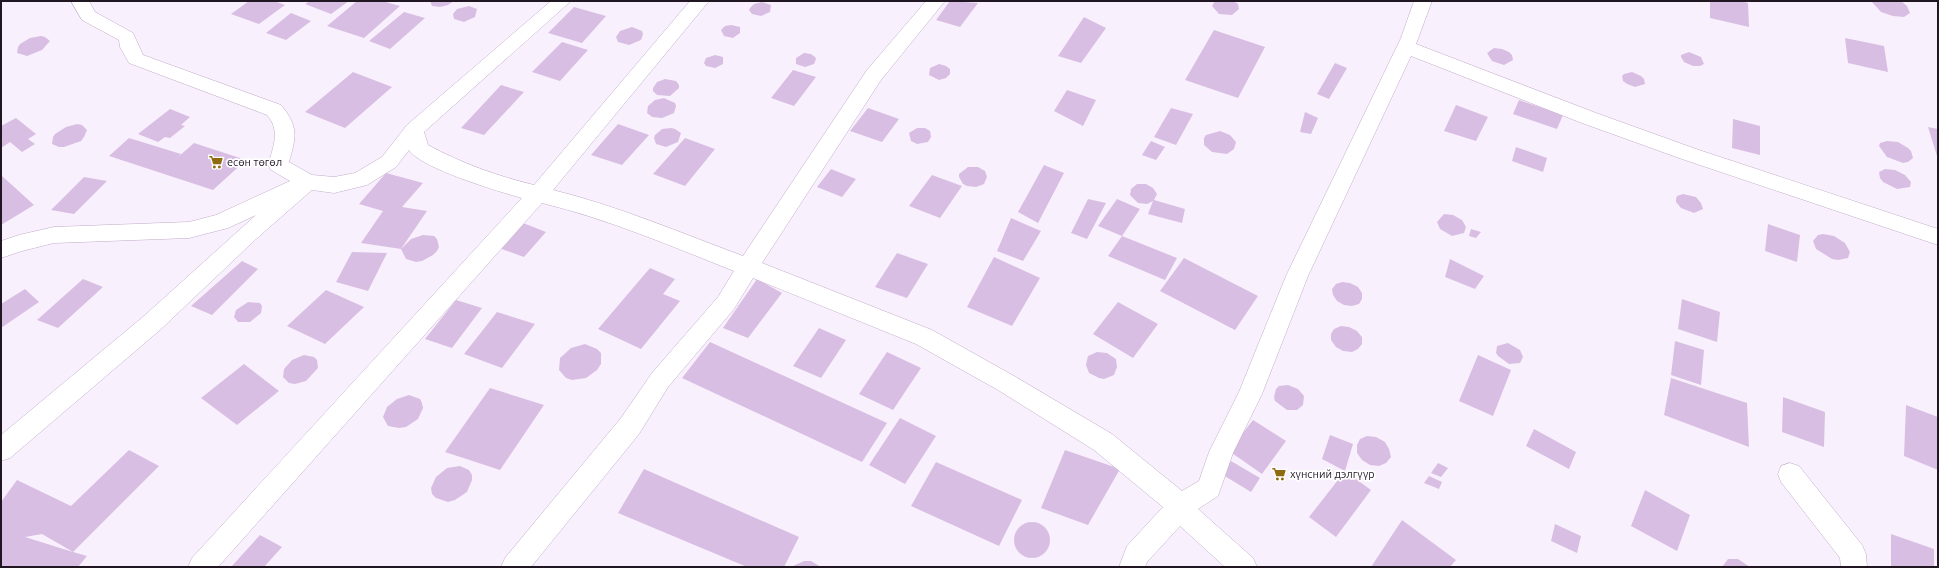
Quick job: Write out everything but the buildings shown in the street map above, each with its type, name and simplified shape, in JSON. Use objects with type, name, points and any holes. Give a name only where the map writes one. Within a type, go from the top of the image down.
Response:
[{"type":"street","points":[[80,1],[88,16],[127,37],[129,47],[136,59],[274,110],[282,118],[287,129],[278,165],[308,182],[334,185],[360,180],[389,162],[414,130],[562,1]]},
{"type":"street","points":[[201,567],[538,193],[700,1]]},
{"type":"street","points":[[514,567],[630,426],[660,380],[726,303],[874,75],[936,1]]},
{"type":"street","points":[[1132,567],[1136,555],[1181,506],[1209,488],[1221,452],[1250,394],[1297,276],[1406,47],[1423,1]]},
{"type":"street","points":[[1406,47],[1637,136],[1938,237]]},
{"type":"street","points":[[414,130],[419,149],[444,163],[502,185],[538,193],[589,208],[748,267],[924,337],[1006,383],[1103,442],[1181,506],[1184,514],[1244,567]]},
{"type":"street","points":[[1,250],[19,243],[54,235],[164,232],[206,226],[221,222],[308,182]]},
{"type":"street","points":[[1,450],[152,323],[249,233],[308,182]]},
{"type":"street","points":[[1790,474],[1854,554],[1854,567]]},
{"type":"place","name":"есөн төгөл","points":[[216,162]]},
{"type":"place","name":"хүнсний дэлгүүр","points":[[1279,474]]}]
